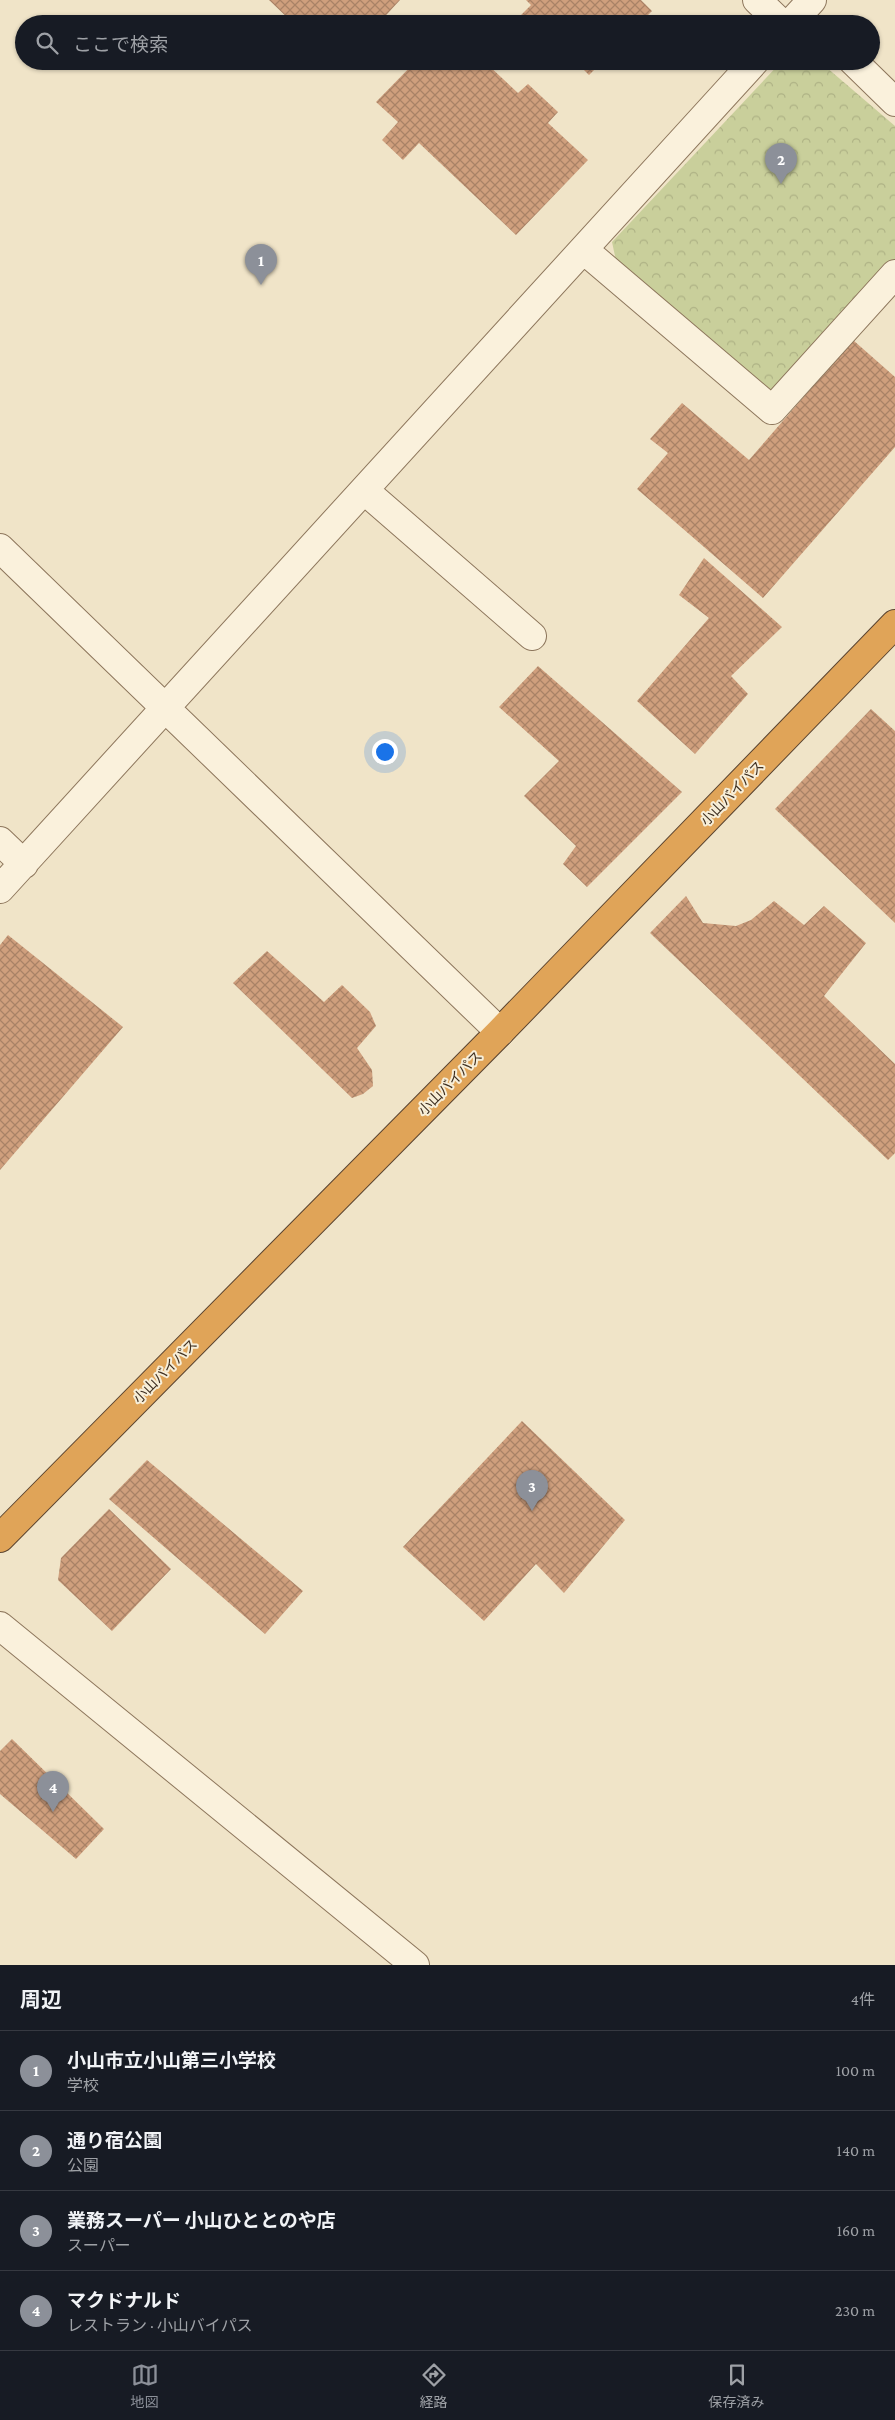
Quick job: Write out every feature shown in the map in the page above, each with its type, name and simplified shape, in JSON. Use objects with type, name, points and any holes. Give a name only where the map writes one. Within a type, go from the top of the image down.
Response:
[{"type":"highway","name":"小山バイパス","points":[[0,1538],[500,1032],[895,624]]},
{"type":"street","points":[[757,0],[795,15]]},
{"type":"street","points":[[0,889],[747,70]]},
{"type":"street","points":[[862,70],[895,102]]},
{"type":"street","points":[[584,250],[772,410],[895,274]]},
{"type":"street","points":[[364,490],[532,636]]},
{"type":"street","points":[[0,548],[166,706],[500,1032]]},
{"type":"street","points":[[0,841],[24,864]]},
{"type":"street","points":[[0,1626],[242,1821],[415,1965]]},
{"type":"green space","points":[[774,70],[830,70],[895,126],[895,260],[780,390],[760,394],[618,270],[612,242]]},
{"type":"building","points":[[269,0],[400,0],[386,15],[285,15]]},
{"type":"building","points":[[526,0],[641,0],[652,11],[648,15],[521,15],[531,5]]},
{"type":"building","points":[[407,70],[493,70],[518,93],[528,84],[558,112],[548,123],[588,160],[516,235],[419,143],[403,160],[382,140],[398,122],[376,102]]},
{"type":"building","points":[[584,70],[594,70],[589,75]]},
{"type":"building","points":[[853,340],[895,377],[895,447],[763,598],[637,489],[668,453],[650,439],[682,403],[749,460]]},
{"type":"building","points":[[704,558],[782,627],[731,676],[748,694],[695,754],[637,701],[709,618],[679,595]]},
{"type":"building","points":[[538,666],[682,792],[587,887],[563,864],[576,846],[524,796],[559,761],[499,707]]},
{"type":"building","points":[[871,709],[895,731],[895,923],[775,809]]},
{"type":"building","points":[[686,896],[703,923],[736,926],[751,920],[774,901],[804,925],[824,906],[866,943],[824,996],[895,1064],[895,1153],[888,1160],[650,933]]},
{"type":"building","points":[[8,935],[123,1027],[0,1170],[0,945]]},
{"type":"building","points":[[267,951],[324,1002],[342,985],[370,1012],[376,1026],[357,1048],[372,1070],[373,1086],[363,1094],[352,1098],[233,983]]},
{"type":"building","points":[[522,1421],[625,1520],[564,1593],[536,1564],[484,1621],[403,1547]]},
{"type":"building","points":[[147,1460],[303,1591],[265,1634],[109,1499]]},
{"type":"building","points":[[109,1509],[171,1569],[112,1631],[58,1580],[61,1558]]},
{"type":"building","points":[[12,1739],[104,1829],[76,1859],[0,1794],[0,1751]]},
{"type":"place","name":"通り宿公園","points":[[781,184]]},
{"type":"place","name":"小山市立小山第三小学校","points":[[261,285]]},
{"type":"place","name":"業務スーパー 小山ひととのや店","points":[[532,1511]]},
{"type":"place","name":"マクドナルド","points":[[53,1812]]}]
